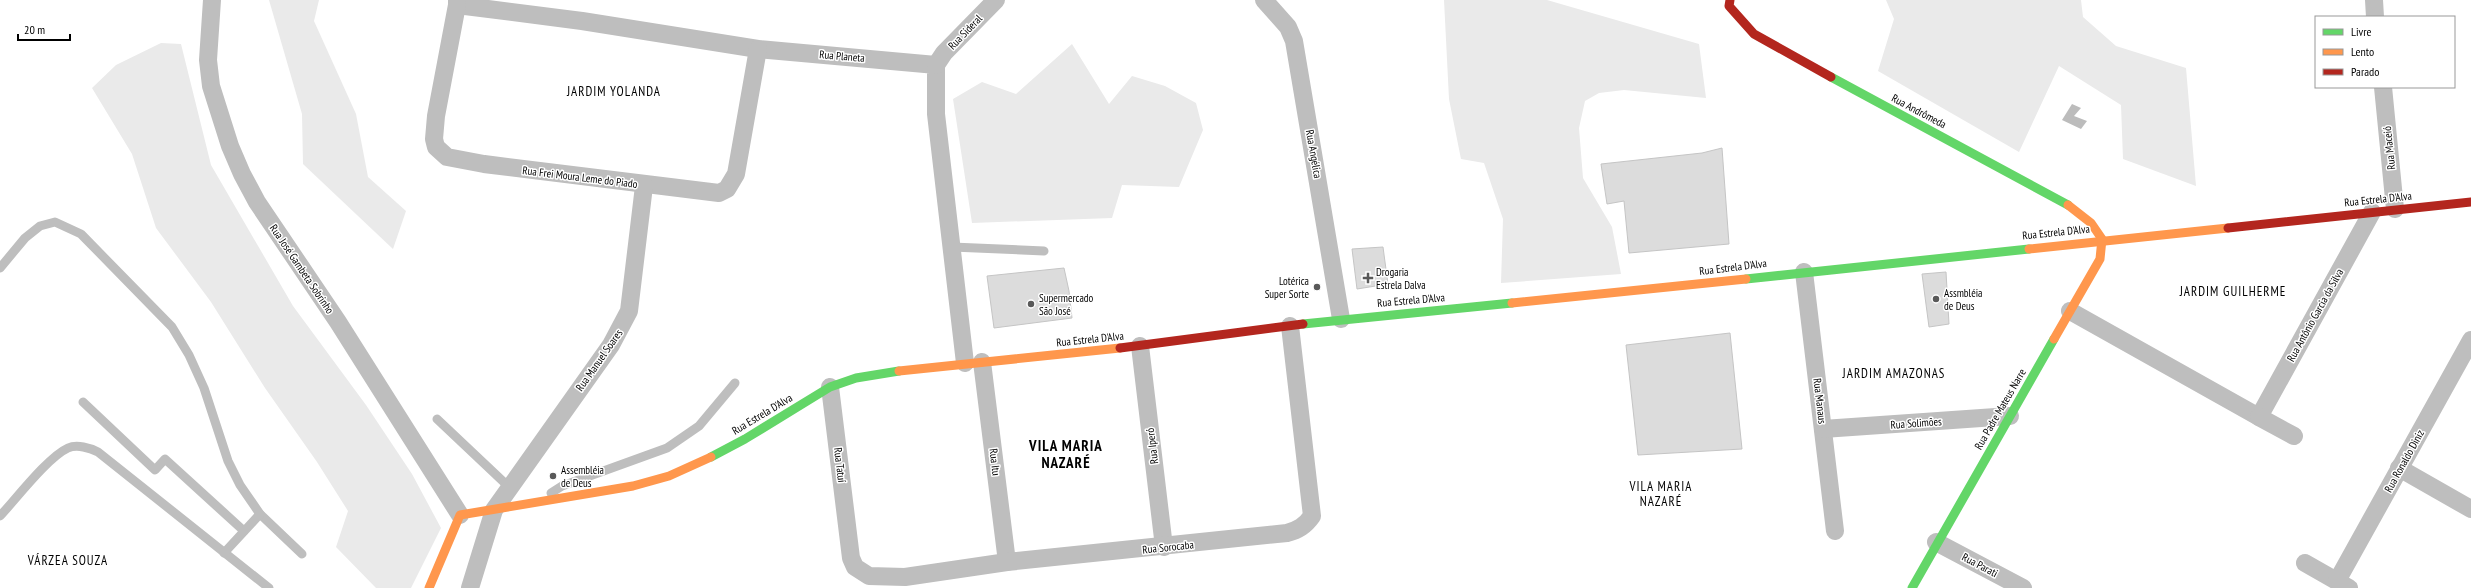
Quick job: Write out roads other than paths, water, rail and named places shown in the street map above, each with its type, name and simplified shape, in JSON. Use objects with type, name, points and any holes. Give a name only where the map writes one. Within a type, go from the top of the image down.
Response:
[{"type":"street","name":"Rua José Gambeta Sobrinho","points":[[212,0],[208,48],[211,86],[230,146],[242,174],[257,202],[338,322],[460,515]]},
{"type":"street","name":"Rua Sideral","points":[[936,65],[944,53],[996,0]]},
{"type":"street","name":"Rua Angélica","points":[[1264,0],[1288,27],[1294,41],[1341,319]]},
{"type":"street","name":"Rua Andrômeda","points":[[1730,0],[1729,6],[1754,34],[1765,42],[2067,205],[2091,223],[2102,240]]},
{"type":"street","points":[[2374,0],[2376,16]]},
{"type":"street","name":"Rua Planeta","points":[[457,2],[758,49],[936,65]]},
{"type":"street","name":"Rua Frei Moura Leme do Piado","points":[[457,2],[436,116],[434,139],[440,152],[446,157],[484,164],[644,186],[719,193],[727,189],[736,174],[758,49]]},
{"type":"street","points":[[936,65],[936,114],[965,363]]},
{"type":"street","name":"Rua Maceió","points":[[2383,88],[2395,209]]},
{"type":"street","name":"Rua Manuel Soares","points":[[470,588],[494,510],[622,327],[629,311],[644,186]]},
{"type":"street","name":"Rua Estrela D'Alva","points":[[460,515],[633,486],[669,476],[703,462],[745,439],[830,388],[856,378],[888,372],[1140,346],[1341,319],[2471,202]]},
{"type":"street","name":"Rua Antônio Garcia da Silva","points":[[2259,417],[2372,212]]},
{"type":"street","name":"Rua Padre Mateus Narre","points":[[1912,588],[1936,542],[2100,259],[2102,240]]},
{"type":"street","name":"Rua Manaus","points":[[1804,272],[1835,531]]},
{"type":"street","points":[[2070,311],[2294,436]]},
{"type":"street","name":"Rua Sorocaba","points":[[850,542],[851,558],[856,568],[869,576],[906,582],[1007,562],[1164,547],[1287,533],[1298,530],[1307,523],[1312,516],[1290,326]]},
{"type":"street","name":"Rua Ronaldo Diniz","points":[[2343,585],[2399,468],[2467,360],[2471,340]]},
{"type":"street","name":"Rua Iperó","points":[[1140,346],[1164,547]]},
{"type":"street","name":"Rua Itu","points":[[982,362],[1007,562]]},
{"type":"street","name":"Rua Tatuí","points":[[830,388],[850,542]]},
{"type":"street","name":"Rua Solimões","points":[[1823,429],[2010,416]]},
{"type":"street","points":[[2399,468],[2471,509]]},
{"type":"street","points":[[429,588],[460,515]]},
{"type":"street","name":"Rua Parati","points":[[1936,542],[2023,588]]},
{"type":"street","points":[[2305,563],[2343,585]]},
{"type":"lane","points":[[0,268],[26,238],[40,226],[55,222],[81,234],[152,304],[172,328],[189,354],[204,388],[228,462],[240,485],[260,514],[302,554]]},
{"type":"lane","points":[[952,247],[1044,251]]},
{"type":"lane","points":[[541,502],[562,486],[651,455],[682,438],[699,426],[735,383]]},
{"type":"lane","points":[[83,402],[155,470],[165,459],[244,531]]},
{"type":"lane","points":[[437,419],[509,487]]},
{"type":"lane","points":[[0,516],[55,457],[69,447],[86,447],[98,452],[269,588]]},
{"type":"lane","points":[[224,553],[260,514]]},
{"type":"place","name":"Drogaria Estrela Dalva","points":[[1368,278]]},
{"type":"place","name":"Lotérica Super Sorte","points":[[1317,287]]},
{"type":"place","name":"Assmbléia de Deus","points":[[1936,299]]},
{"type":"place","name":"Supermercado São José","points":[[1031,304]]},
{"type":"place","name":"Assembléia de Deus","points":[[553,476]]},
{"type":"district","name":"JARDIM YOLANDA","points":[[614,91]]},
{"type":"district","name":"JARDIM GUILHERME","points":[[2233,291]]},
{"type":"district","name":"JARDIM AMAZONAS","points":[[1894,373]]},
{"type":"district","name":"VILA MARIA NAZARÉ","points":[[1066,454]]},
{"type":"district","name":"VILA MARIA NAZARÉ","points":[[1661,494]]},
{"type":"district","name":"VÁRZEA SOUZA","points":[[68,560]]}]
